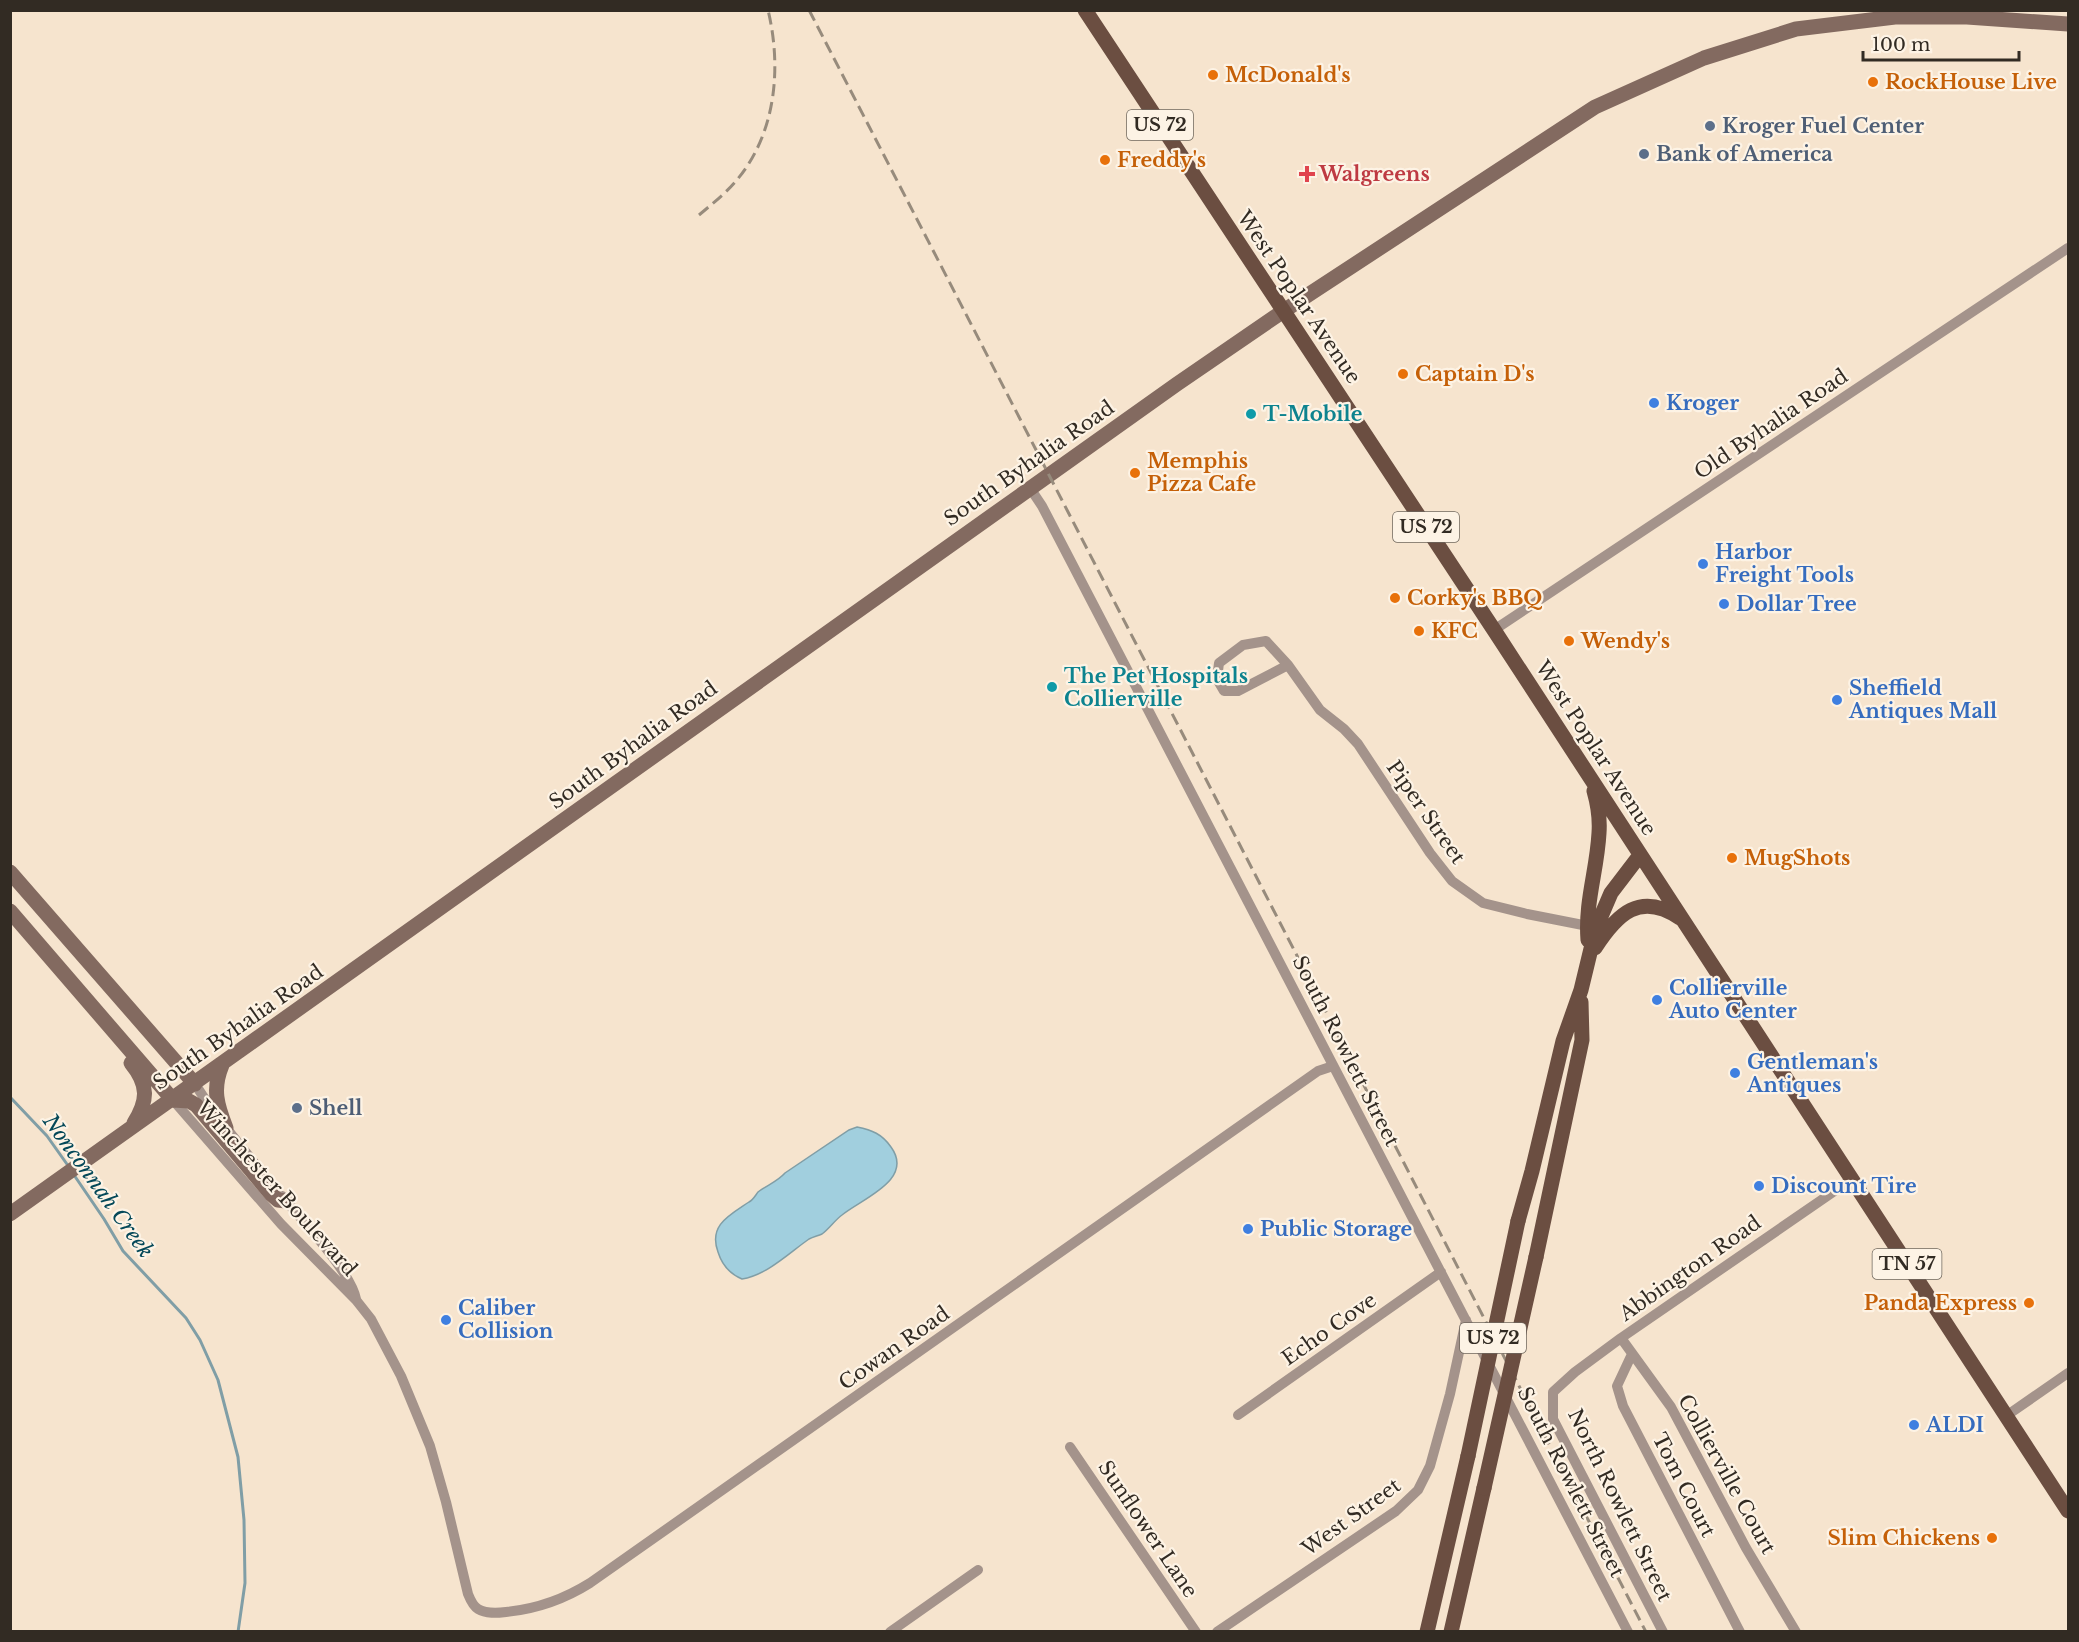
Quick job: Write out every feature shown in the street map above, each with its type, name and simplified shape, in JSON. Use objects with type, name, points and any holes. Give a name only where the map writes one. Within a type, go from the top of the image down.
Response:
[{"type":"main road","name":"West Poplar Avenue","points":[[1085,10],[1282,312],[1494,630],[2068,1511]]},
{"type":"main road","name":"South Byhalia Road","points":[[10,1214],[1030,488],[1282,312],[1595,107],[1704,58],[1796,30],[1895,17],[1967,17],[2068,24]]},
{"type":"main road","name":"US 72","points":[[1592,782],[1598,808],[1599,832],[1588,903],[1597,928]]},
{"type":"main road","name":"US 72","points":[[1427,1632],[1468,1456],[1518,1221],[1563,1041],[1581,990],[1597,928],[1611,893],[1640,855]]},
{"type":"main road","points":[[14,880],[195,1084],[182,1088],[169,1083],[96,998],[77,979],[54,962]]},
{"type":"main road","points":[[1597,928],[1622,914],[1642,907],[1670,911],[1683,920]]},
{"type":"main road","points":[[10,910],[173,1100],[189,1101],[196,1105],[271,1194],[278,1200],[286,1202]]},
{"type":"main road","points":[[54,962],[56,971],[139,1072],[145,1090],[143,1108],[128,1131]]},
{"type":"main road","name":"US 72","points":[[1451,1632],[1536,1257],[1582,1040],[1581,990]]},
{"type":"main road","points":[[222,1065],[217,1077],[216,1098],[226,1128]]},
{"type":"street","name":"Old Byhalia Road","points":[[1494,630],[2068,248]]},
{"type":"street","name":"South Rowlett Street","points":[[1030,488],[1042,506],[1628,1632]]},
{"type":"street","name":"Piper Street","points":[[1288,665],[1238,691],[1224,691],[1217,679],[1219,663],[1243,645],[1266,641],[1288,665],[1320,710],[1344,729],[1358,744],[1430,853],[1452,881],[1483,903],[1597,928]]},
{"type":"street","name":"Cowan Road","points":[[468,1594],[472,1604],[479,1610],[499,1613],[540,1607],[573,1594],[1318,1071],[1333,1066]]},
{"type":"street","name":"Winchester Boulevard","points":[[195,1084],[226,1128],[341,1270],[355,1291],[357,1300]]},
{"type":"street","name":"Winchester Boulevard","points":[[173,1100],[281,1224],[357,1300],[387,1347],[430,1446],[468,1594]]},
{"type":"street","name":"Abbington Road","points":[[1553,1392],[1575,1372],[1621,1338],[1852,1179]]},
{"type":"street","name":"Echo Cove","points":[[1238,1414],[1441,1272]]},
{"type":"street","name":"West Street","points":[[1216,1632],[1396,1511],[1418,1490],[1430,1466],[1450,1394],[1466,1320]]},
{"type":"street","name":"Collierville Court","points":[[1621,1338],[1671,1407],[1746,1548],[1796,1632]]},
{"type":"street","name":"Tom Court","points":[[1632,1354],[1617,1386],[1623,1406],[1740,1632]]},
{"type":"street","points":[[2006,1416],[2068,1373]]},
{"type":"street","name":"North Rowlett Street","points":[[1553,1392],[1553,1419],[1663,1632]]},
{"type":"street","name":"Sunflower Lane","points":[[1070,1447],[1196,1632]]},
{"type":"street","points":[[890,1632],[978,1570]]},
{"type":"water","points":[[857,1127],[876,1133],[891,1147],[897,1159],[896,1169],[891,1179],[839,1217],[822,1234],[809,1239],[769,1268],[742,1279],[730,1272],[722,1261],[716,1243],[718,1228],[728,1216],[785,1173]]},
{"type":"waterway","name":"Nonconnah Creek","points":[[10,1097],[47,1136],[69,1167]]},
{"type":"waterway","name":"Nonconnah Creek","points":[[74,1175],[123,1251],[186,1318],[200,1340],[218,1380],[238,1457],[244,1520],[245,1583],[238,1632]]},
{"type":"railway","points":[[699,215],[736,181],[760,143],[767,122],[775,77],[775,55],[768,10]]},
{"type":"railway","points":[[809,10],[1646,1632]]},
{"type":"place","name":"McDonald's","points":[[1213,75]]},
{"type":"place","name":"RockHouse Live","points":[[1873,82]]},
{"type":"place","name":"Kroger Fuel Center","points":[[1710,126]]},
{"type":"place","name":"Bank of America","points":[[1644,154]]},
{"type":"place","name":"Freddy's","points":[[1105,160]]},
{"type":"place","name":"Walgreens","points":[[1307,174]]},
{"type":"place","name":"Captain D's","points":[[1403,374]]},
{"type":"place","name":"Kroger","points":[[1654,403]]},
{"type":"place","name":"T-Mobile","points":[[1251,414]]},
{"type":"place","name":"Memphis Pizza Cafe","points":[[1135,473]]},
{"type":"place","name":"Harbor Freight Tools","points":[[1703,564]]},
{"type":"place","name":"Corky's BBQ","points":[[1395,598]]},
{"type":"place","name":"Dollar Tree","points":[[1724,604]]},
{"type":"place","name":"KFC","points":[[1419,631]]},
{"type":"place","name":"Wendy's","points":[[1569,641]]},
{"type":"place","name":"The Pet Hospitals Collierville","points":[[1052,687]]},
{"type":"place","name":"Sheffield Antiques Mall","points":[[1837,700]]},
{"type":"place","name":"MugShots","points":[[1732,858]]},
{"type":"place","name":"Collierville Auto Center","points":[[1657,1000]]},
{"type":"place","name":"Gentleman's Antiques","points":[[1735,1073]]},
{"type":"place","name":"Shell","points":[[297,1108]]},
{"type":"place","name":"Discount Tire","points":[[1759,1186]]},
{"type":"place","name":"Public Storage","points":[[1248,1229]]},
{"type":"place","name":"Panda Express","points":[[2029,1303]]},
{"type":"place","name":"Caliber Collision","points":[[446,1320]]},
{"type":"place","name":"ALDI","points":[[1914,1425]]},
{"type":"place","name":"Slim Chickens","points":[[1992,1538]]}]
